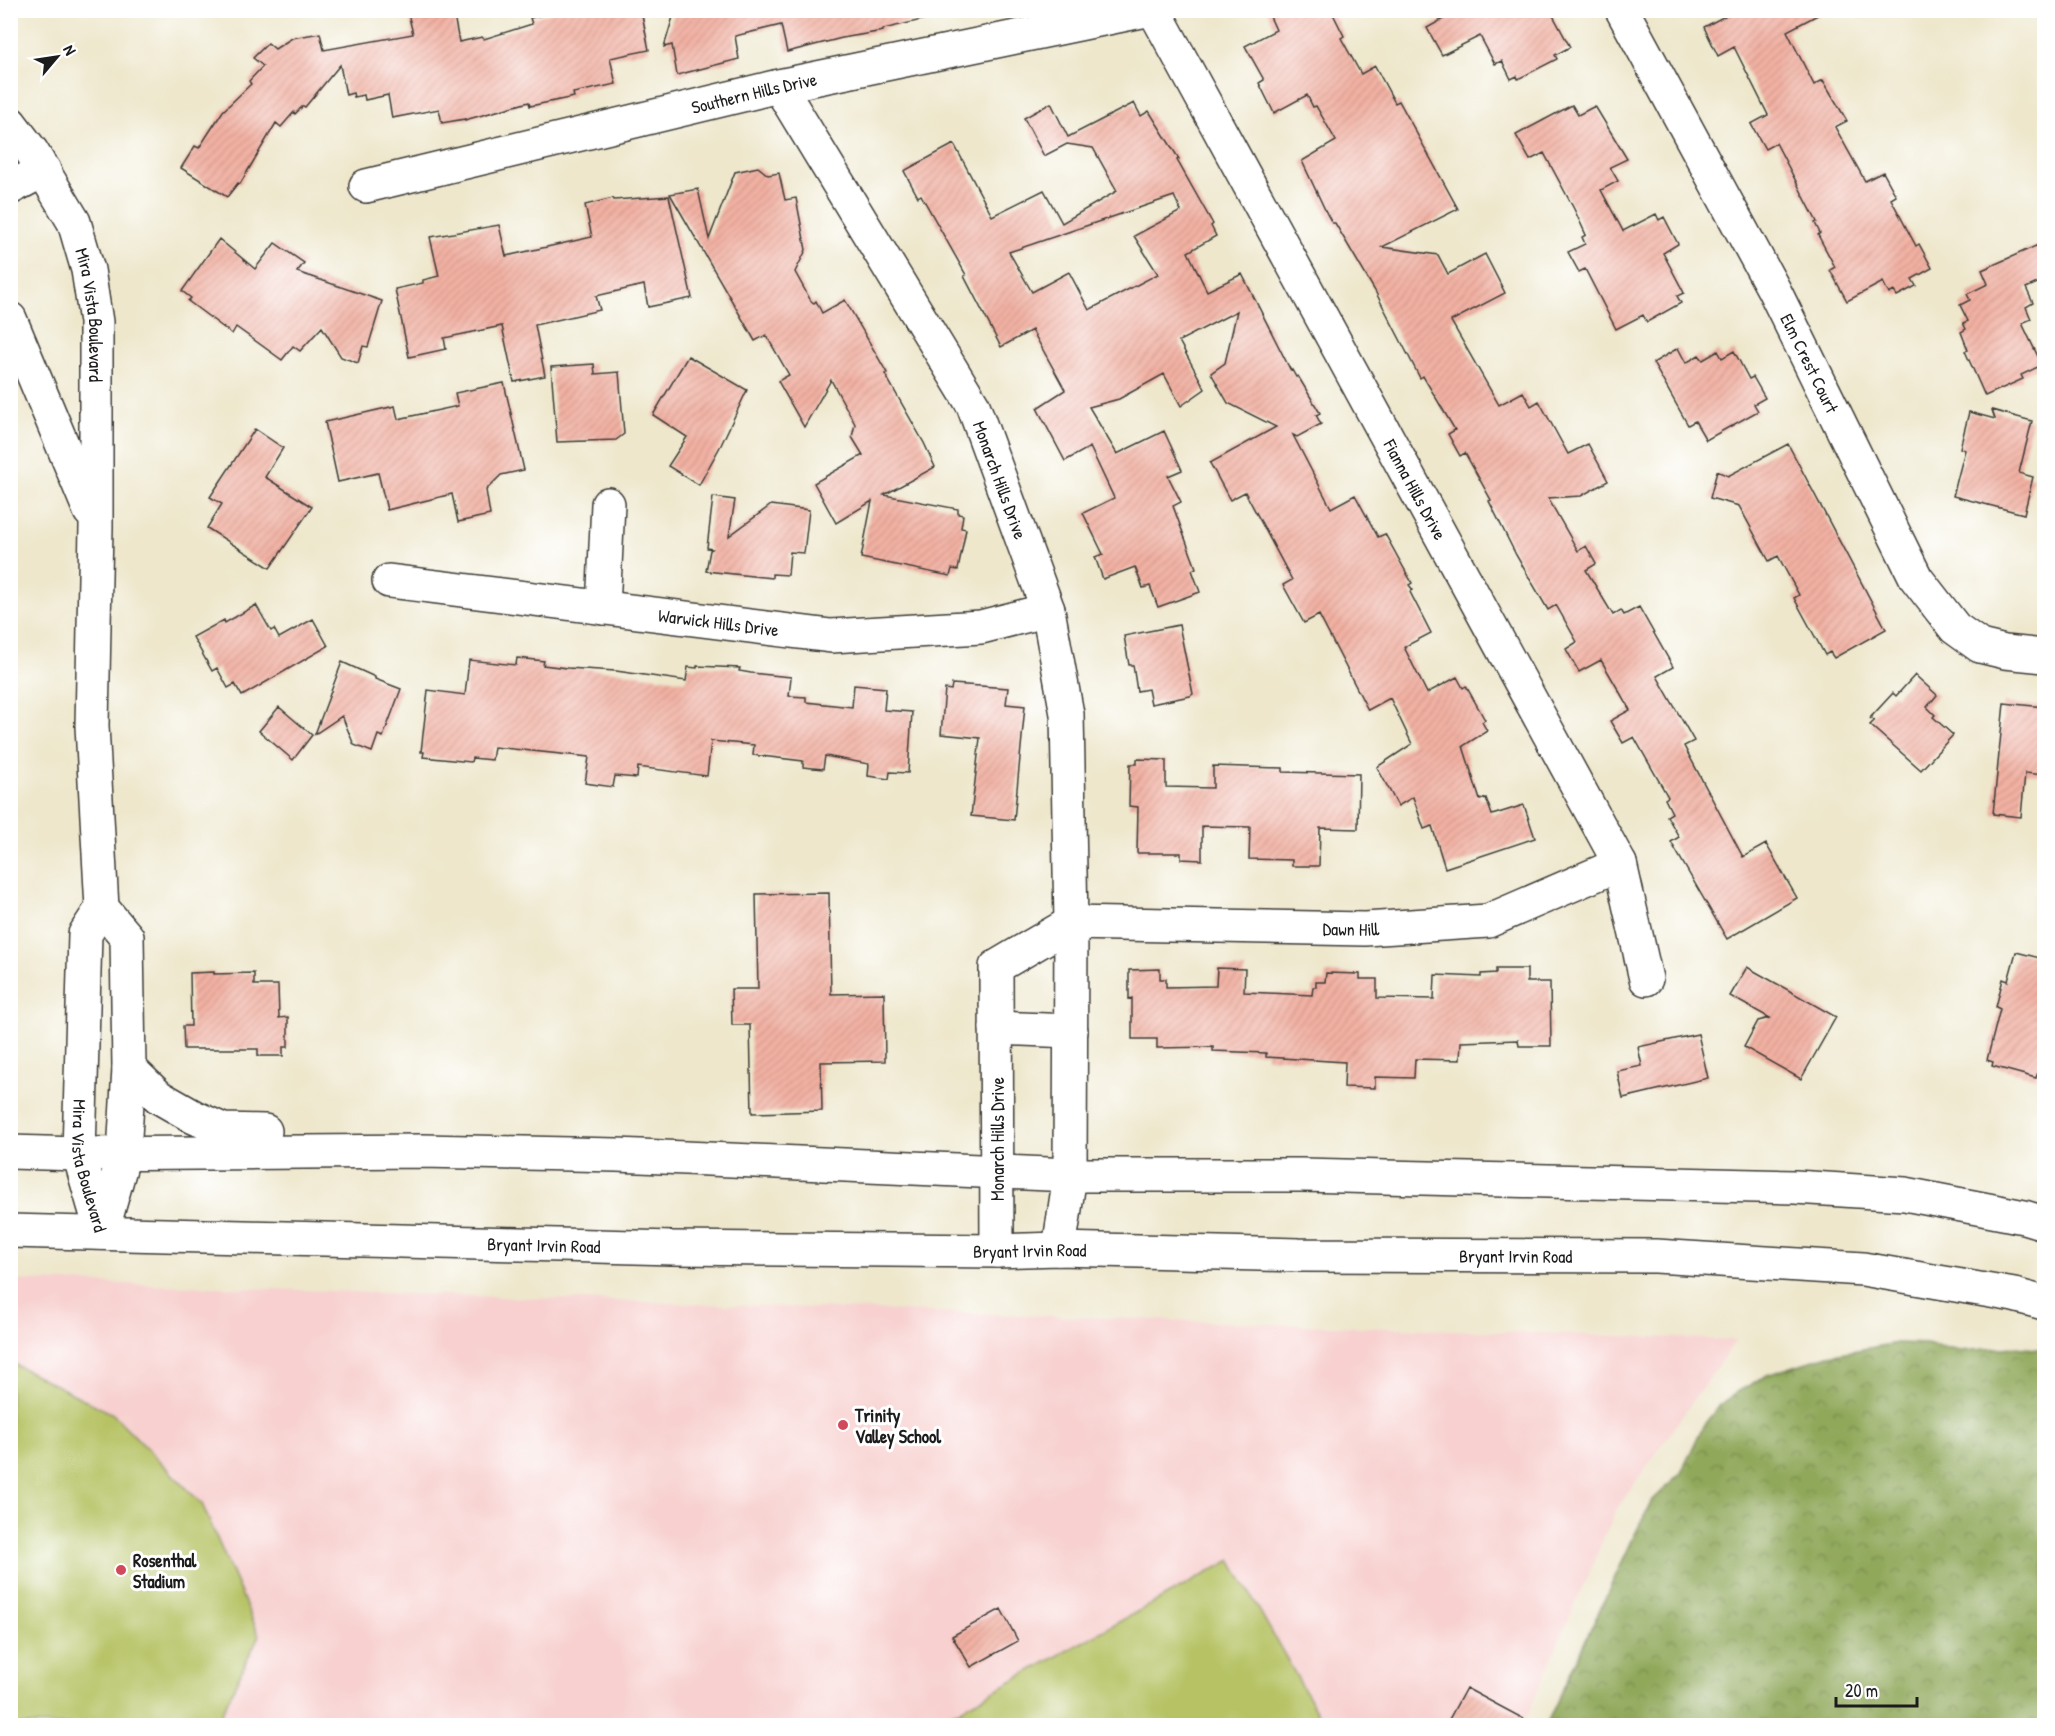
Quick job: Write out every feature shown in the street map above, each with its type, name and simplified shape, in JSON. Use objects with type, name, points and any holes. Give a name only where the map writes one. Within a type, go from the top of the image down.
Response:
[{"type":"street","name":"Southern Hills Drive","points":[[366,186],[779,86],[1146,10]]},
{"type":"street","name":"Fianna Hills Drive","points":[[1154,10],[1620,864],[1646,979]]},
{"type":"street","name":"Elm Crest Court","points":[[1622,10],[1774,290],[1916,578],[1955,628],[1980,646],[2005,652],[2044,656]]},
{"type":"street","name":"Monarch Hills Drive","points":[[779,86],[973,405],[1048,610],[1067,714],[1071,923],[1070,1175],[1059,1249]]},
{"type":"street","name":"Mira Vista Boulevard","points":[[10,123],[44,170],[74,222],[90,280],[96,322],[96,527],[92,726],[102,908],[85,934],[80,1154],[102,1233]]},
{"type":"street","points":[[10,188],[44,170]]},
{"type":"street","name":"Mira Vista Boulevard","points":[[10,319],[96,527]]},
{"type":"street","points":[[603,608],[608,504]]},
{"type":"street","name":"Warwick Hills Drive","points":[[388,581],[831,636],[981,627],[1048,610]]},
{"type":"street","name":"Dawn Hill","points":[[1071,923],[1365,929],[1488,921],[1620,864]]},
{"type":"street","name":"Mira Vista Boulevard","points":[[102,908],[127,937],[129,1068],[124,1154],[102,1233]]},
{"type":"street","name":"Monarch Hills Drive","points":[[997,1251],[996,967],[1071,923]]},
{"type":"street","points":[[996,1028],[1071,1031]]},
{"type":"street","points":[[129,1068],[159,1097],[223,1130],[368,1132],[422,1151]]},
{"type":"street","points":[[10,1152],[124,1154],[422,1151],[617,1155],[1070,1175],[1302,1175],[1795,1187],[1905,1194],[2044,1223]]},
{"type":"street","name":"Bryant Irvin Road","points":[[10,1232],[673,1248],[997,1251],[1059,1249],[1299,1256],[1668,1257],[1863,1269],[2014,1295],[2044,1304]]},
{"type":"shaded area","name":"Trinity Valley School","points":[[11,1280],[1736,1340],[1616,1510],[1523,1725],[11,1726]]},
{"type":"green space","points":[[1897,1343],[1926,1344],[1960,1351],[2015,1347],[2044,1350],[2044,1725],[1546,1725],[1652,1501],[1681,1473],[1703,1426],[1718,1407],[1737,1392],[1767,1375],[1829,1355]]},
{"type":"green space","name":"Rosenthal Stadium","points":[[10,1362],[113,1414],[202,1504],[259,1635],[216,1725],[11,1725]]},
{"type":"green space","points":[[1231,1560],[1324,1725],[932,1725]]},
{"type":"building","points":[[421,10],[453,10],[459,42],[482,37],[484,39],[532,24],[530,18],[563,10],[641,10],[649,50],[610,58],[616,84],[573,93],[574,97],[530,106],[529,102],[465,120],[442,123],[439,109],[392,118],[388,95],[365,100],[364,95],[354,97],[353,93],[346,95],[340,65],[305,107],[303,106],[295,114],[294,112],[281,127],[276,123],[240,184],[238,183],[227,197],[181,168],[195,146],[199,148],[223,111],[251,84],[249,81],[263,66],[253,58],[268,43],[275,49],[292,38],[320,33],[324,50],[413,34],[408,13]]},
{"type":"building","points":[[675,10],[925,10],[926,19],[787,52],[781,25],[735,36],[739,59],[677,75],[672,45],[664,47]]},
{"type":"building","points":[[1267,10],[1331,10],[1344,36],[1341,38],[1361,74],[1375,66],[1395,103],[1399,101],[1458,209],[1382,247],[1438,255],[1448,274],[1485,254],[1505,293],[1451,321],[1499,405],[1523,392],[1531,406],[1539,401],[1568,454],[1588,444],[1608,481],[1581,496],[1548,498],[1578,551],[1586,546],[1596,564],[1586,570],[1613,615],[1621,610],[1624,615],[1639,607],[1673,667],[1657,676],[1694,741],[1684,746],[1743,857],[1766,844],[1797,898],[1727,939],[1671,842],[1679,837],[1667,816],[1672,813],[1665,799],[1668,797],[1634,737],[1623,743],[1610,721],[1630,710],[1601,660],[1579,672],[1566,649],[1577,642],[1556,605],[1548,610],[1516,555],[1489,501],[1491,500],[1465,453],[1460,456],[1448,434],[1455,430],[1423,376],[1420,378],[1375,291],[1335,223],[1332,223],[1327,214],[1302,161],[1336,141],[1307,95],[1274,113],[1259,83],[1264,80],[1245,46],[1276,30]]},
{"type":"building","points":[[1459,10],[1550,10],[1570,47],[1555,55],[1557,59],[1518,79],[1517,76],[1511,79],[1502,61],[1495,64],[1480,36],[1442,55],[1427,28]]},
{"type":"building","points":[[1736,10],[1827,10],[1787,31],[1814,85],[1823,80],[1847,121],[1835,127],[1865,181],[1883,172],[1896,196],[1891,199],[1916,246],[1919,244],[1932,268],[1912,279],[1916,286],[1897,296],[1894,291],[1889,294],[1883,282],[1847,301],[1830,270],[1835,267],[1818,235],[1820,233],[1815,223],[1817,222],[1776,143],[1765,149],[1751,124],[1768,115],[1734,47],[1718,56],[1704,27]]},
{"type":"building","points":[[1051,103],[1068,137],[1134,103],[1141,116],[1149,111],[1179,159],[1177,160],[1213,224],[1211,226],[1216,236],[1188,252],[1207,291],[1242,274],[1291,371],[1296,377],[1298,376],[1320,413],[1316,415],[1321,424],[1297,437],[1293,435],[1331,508],[1355,495],[1378,537],[1385,534],[1412,583],[1409,585],[1413,590],[1410,592],[1431,633],[1404,647],[1427,693],[1457,677],[1463,688],[1466,686],[1485,720],[1482,722],[1487,731],[1463,746],[1480,800],[1486,798],[1492,815],[1524,805],[1535,838],[1445,868],[1432,826],[1424,829],[1413,797],[1398,806],[1377,767],[1412,744],[1390,698],[1368,710],[1319,615],[1304,623],[1283,585],[1292,580],[1245,492],[1230,500],[1210,463],[1276,427],[1228,403],[1211,373],[1225,363],[1237,311],[1179,341],[1205,389],[1181,406],[1164,374],[1119,399],[1089,407],[1117,454],[1164,431],[1182,470],[1168,476],[1181,502],[1173,506],[1196,568],[1192,570],[1200,592],[1158,607],[1150,586],[1143,588],[1135,567],[1103,579],[1095,557],[1103,554],[1083,513],[1114,498],[1090,447],[1065,461],[1037,408],[1065,390],[1032,330],[1001,347],[964,276],[966,275],[921,195],[918,197],[904,171],[954,144],[992,216],[1044,190],[1062,223],[1117,191],[1093,148],[1067,144],[1044,156],[1024,118]],"holes":[[[1174,196],[1181,211],[1134,236],[1158,274],[1089,310],[1069,272],[1032,292],[1009,252]]]},
{"type":"building","points":[[1572,105],[1578,115],[1595,106],[1627,159],[1610,167],[1618,181],[1601,190],[1623,231],[1656,214],[1659,220],[1664,217],[1678,244],[1663,253],[1684,293],[1677,296],[1681,303],[1647,322],[1643,315],[1616,329],[1585,269],[1579,272],[1568,252],[1585,244],[1582,237],[1586,235],[1574,209],[1544,153],[1530,160],[1516,135]]},
{"type":"building","points":[[758,167],[768,175],[779,173],[785,200],[796,198],[806,250],[795,272],[811,301],[814,303],[816,301],[822,313],[845,300],[887,373],[885,374],[935,467],[884,495],[958,509],[958,514],[963,515],[961,528],[966,529],[958,570],[952,569],[950,576],[861,558],[872,501],[836,523],[814,483],[863,455],[852,437],[855,424],[831,380],[804,427],[778,381],[789,375],[766,335],[755,341],[670,194],[698,189],[709,239],[735,172]]},
{"type":"building","points":[[669,196],[692,298],[648,307],[644,285],[596,296],[600,310],[535,325],[545,376],[514,382],[502,326],[444,338],[446,349],[409,357],[395,289],[423,283],[423,280],[439,276],[430,237],[499,225],[506,256],[592,237],[585,205],[613,198],[614,200]]},
{"type":"building","points":[[219,239],[255,269],[275,243],[304,263],[297,272],[382,301],[368,347],[363,346],[358,363],[341,357],[322,327],[300,351],[293,346],[282,360],[236,327],[232,334],[188,301],[191,298],[182,291]]},
{"type":"building","points":[[2038,245],[2044,260],[2044,280],[2026,288],[2033,303],[2026,307],[2031,319],[2022,323],[2042,365],[2021,375],[2023,379],[1985,396],[1965,351],[1968,350],[1961,332],[1966,329],[1963,323],[1968,321],[1960,305],[1970,300],[1967,294],[1988,284],[1982,270]]},
{"type":"building","points":[[1678,348],[1686,363],[1699,355],[1703,360],[1718,351],[1722,358],[1734,351],[1749,379],[1753,377],[1765,398],[1754,404],[1758,411],[1706,440],[1695,421],[1688,425],[1653,363]]},
{"type":"building","points":[[688,356],[747,390],[699,485],[668,466],[687,437],[653,415]]},
{"type":"building","points":[[594,364],[595,374],[619,372],[624,434],[616,440],[557,442],[551,367]]},
{"type":"building","points":[[504,383],[524,470],[501,475],[486,490],[490,515],[458,522],[452,494],[387,510],[378,473],[338,482],[325,422],[395,406],[398,419],[458,406],[455,393]]},
{"type":"building","points":[[1992,410],[2032,421],[2019,473],[2033,477],[2024,514],[1953,496],[1965,450],[1960,448],[1969,412],[1995,419]]},
{"type":"building","points":[[255,429],[283,448],[265,477],[312,507],[270,568],[207,528],[222,504],[210,497]]},
{"type":"building","points":[[1788,444],[1886,629],[1834,658],[1830,652],[1825,655],[1794,598],[1799,595],[1778,556],[1769,561],[1739,506],[1710,498],[1717,471],[1728,476]]},
{"type":"building","points":[[713,497],[735,500],[729,536],[771,505],[809,510],[804,553],[790,552],[788,575],[772,574],[772,578],[706,571],[712,549],[707,548]]},
{"type":"building","points":[[256,605],[271,631],[274,629],[279,638],[313,619],[328,646],[242,696],[235,684],[228,688],[217,668],[212,671],[193,637],[224,620],[225,623]]},
{"type":"building","points":[[1179,625],[1193,694],[1151,704],[1148,689],[1137,691],[1133,665],[1129,665],[1124,636]]},
{"type":"building","points":[[517,658],[544,661],[543,665],[616,671],[686,681],[688,667],[740,668],[739,671],[791,677],[789,696],[806,697],[806,702],[852,707],[854,685],[886,688],[884,710],[912,712],[908,773],[890,772],[889,779],[868,776],[869,764],[825,756],[823,769],[803,767],[803,761],[753,755],[754,745],[711,741],[707,776],[638,767],[637,778],[615,776],[613,787],[585,783],[589,757],[494,747],[492,760],[472,758],[471,762],[423,757],[424,752],[421,752],[428,690],[465,695],[469,660],[516,665]]},
{"type":"building","points":[[342,662],[401,689],[383,737],[378,735],[372,752],[354,745],[342,716],[315,734]]},
{"type":"building","points":[[1915,675],[1937,695],[1927,707],[1935,715],[1933,717],[1953,735],[1921,770],[1870,725],[1874,721],[1870,718],[1893,693],[1896,696]]},
{"type":"building","points":[[952,684],[1008,688],[1006,704],[1025,706],[1014,820],[971,816],[980,738],[941,734],[945,689],[951,690]]},
{"type":"building","points":[[2004,703],[2044,707],[2044,775],[2025,773],[2021,817],[1993,814]]},
{"type":"building","points":[[279,707],[312,735],[293,760],[259,731]]},
{"type":"building","points":[[1137,759],[1166,760],[1166,787],[1213,788],[1213,766],[1283,768],[1283,772],[1359,774],[1358,829],[1320,828],[1319,866],[1292,866],[1292,860],[1249,859],[1250,827],[1202,826],[1202,860],[1181,859],[1181,853],[1137,853],[1138,807],[1129,806],[1130,764],[1137,764]]},
{"type":"building","points":[[829,893],[831,994],[884,993],[885,1061],[821,1062],[822,1111],[752,1113],[750,1025],[732,1025],[731,989],[758,989],[756,894]]},
{"type":"building","points":[[2016,952],[2044,959],[2044,1074],[2038,1072],[2036,1078],[1992,1066],[1993,1062],[1987,1060],[2000,1009],[1996,1007],[2003,979],[2008,981]]},
{"type":"building","points":[[1747,967],[1836,1017],[1801,1079],[1744,1047],[1758,1021],[1770,1018],[1730,996]]},
{"type":"building","points":[[1217,968],[1245,969],[1244,992],[1312,995],[1316,982],[1325,982],[1326,973],[1360,974],[1360,979],[1377,979],[1377,998],[1434,999],[1435,975],[1481,977],[1481,974],[1496,973],[1496,969],[1527,969],[1527,982],[1550,982],[1551,1046],[1519,1046],[1518,1040],[1461,1042],[1460,1060],[1415,1059],[1414,1078],[1375,1077],[1375,1088],[1344,1087],[1345,1062],[1266,1057],[1266,1053],[1213,1051],[1213,1047],[1157,1048],[1157,1039],[1132,1039],[1129,970],[1160,969],[1160,979],[1166,979],[1166,987],[1216,986]]},
{"type":"building","points":[[214,972],[214,974],[254,973],[254,985],[278,985],[279,1018],[288,1017],[288,1047],[283,1047],[283,1056],[258,1056],[258,1049],[184,1049],[183,1026],[191,1026],[190,973]]},
{"type":"building","points":[[1698,1034],[1708,1078],[1623,1098],[1617,1071],[1642,1066],[1638,1047]]},
{"type":"building","points":[[1001,1609],[1018,1641],[971,1667],[952,1636]]},
{"type":"building","points":[[1466,1688],[1535,1725],[1446,1725]]},
{"type":"place","name":"Trinity Valley School","points":[[843,1425]]},
{"type":"place","name":"Rosenthal Stadium","points":[[121,1570]]}]
